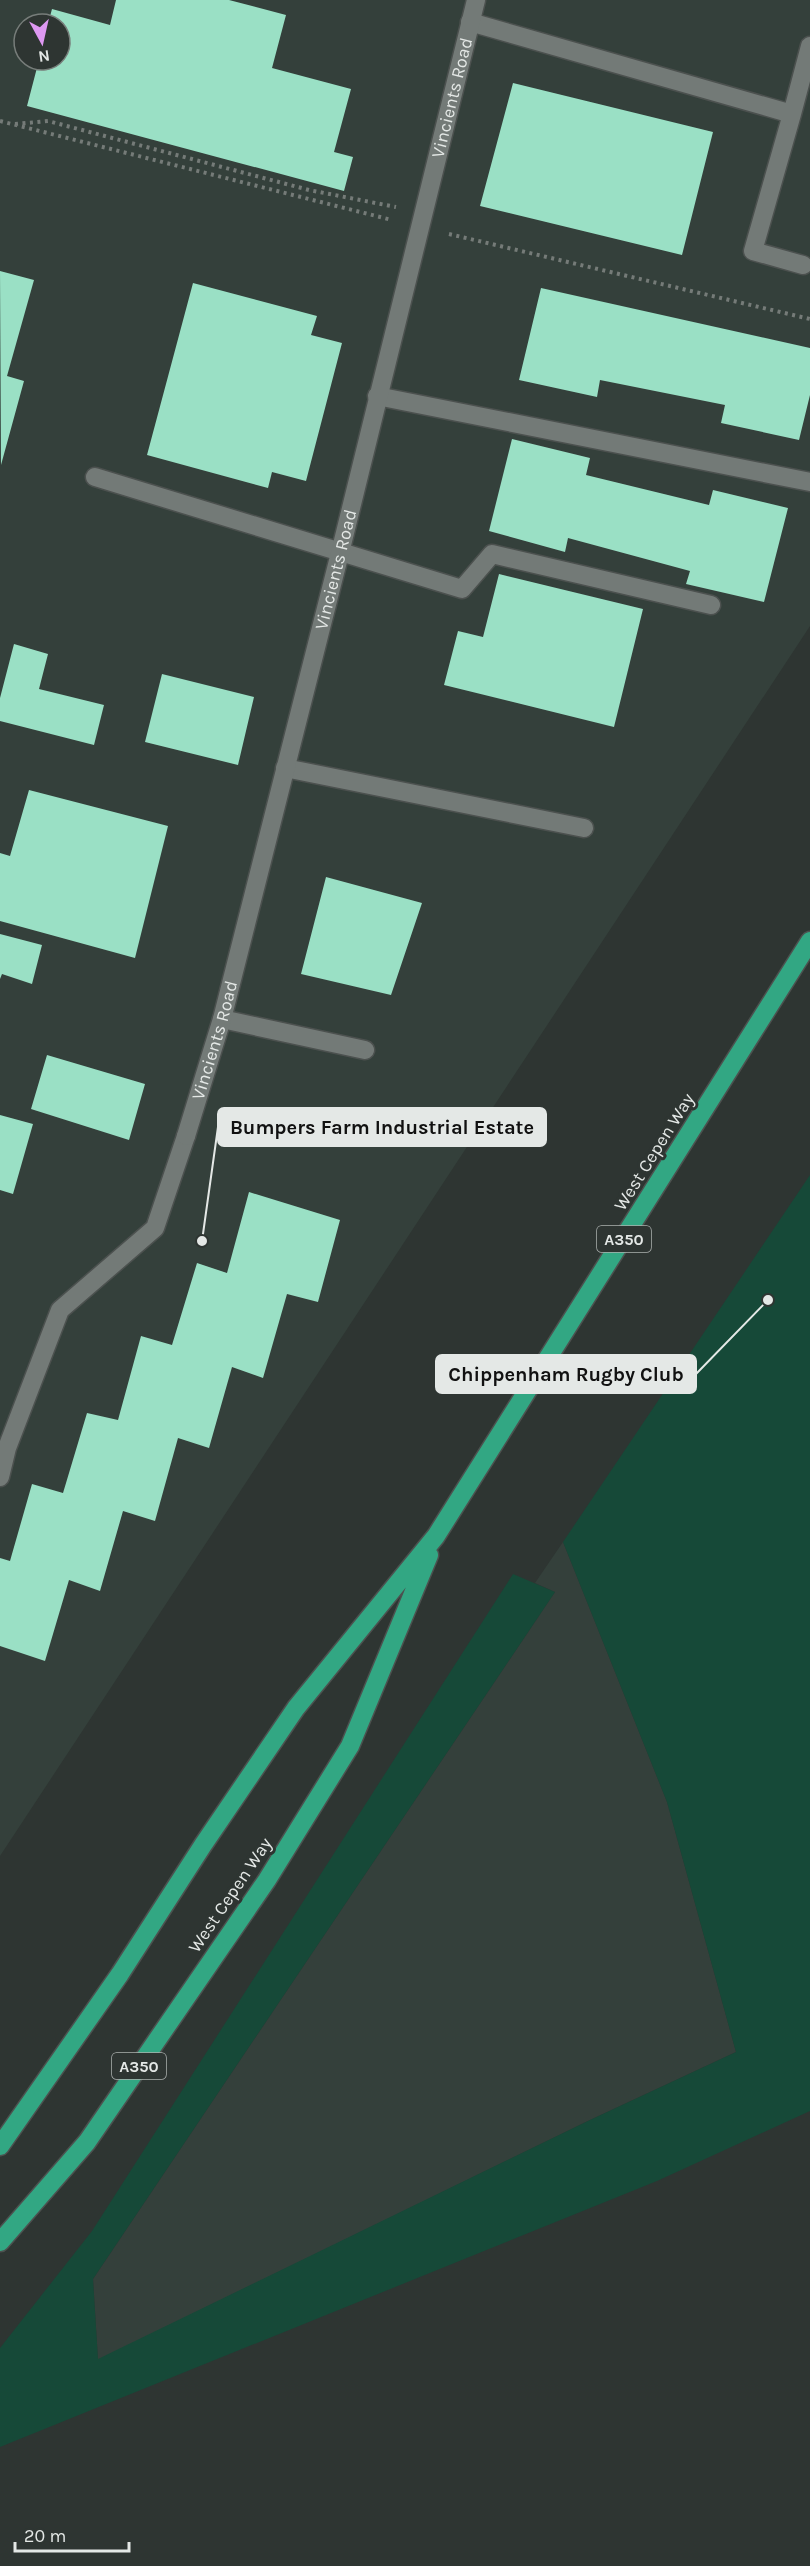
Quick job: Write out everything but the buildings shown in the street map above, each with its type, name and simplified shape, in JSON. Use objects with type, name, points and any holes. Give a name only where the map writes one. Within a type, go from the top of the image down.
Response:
[{"type":"highway","name":"West Cepen Way","points":[[0,2146],[113,1983],[296,1708],[436,1536],[810,941]]},
{"type":"highway","name":"West Cepen Way","points":[[0,2242],[87,2142],[267,1880],[350,1746],[436,1536]]},
{"type":"street","name":"Vincients Road","points":[[0,1477],[7,1448],[60,1310],[155,1228],[186,1136],[222,1019],[476,0]]},
{"type":"street","points":[[470,22],[792,114]]},
{"type":"street","points":[[803,265],[753,251],[810,46]]},
{"type":"street","points":[[377,396],[810,482]]},
{"type":"street","points":[[95,477],[462,589],[492,554],[711,604]]},
{"type":"street","points":[[285,768],[584,828]]},
{"type":"street","points":[[222,1019],[365,1050]]},
{"type":"path","points":[[0,121],[422,220]]},
{"type":"path","points":[[12,124],[48,121],[810,319]]},
{"type":"shaded area","points":[[0,0],[810,0],[810,626],[0,1856]]},
{"type":"shaded area","points":[[563,1542],[667,1802],[736,2052],[590,2120],[98,2360],[93,2279],[555,1592],[535,1583]]},
{"type":"green space","points":[[810,1175],[810,2111],[657,2181],[0,2447],[0,2348],[92,2231],[513,1574],[555,1592],[93,2279],[98,2359],[590,2120],[736,2052],[667,1802],[563,1542]]},
{"type":"place","name":"Bumpers Farm Industrial Estate","points":[[202,1241]]},
{"type":"place","name":"Chippenham Rugby Club","points":[[768,1300]]}]
